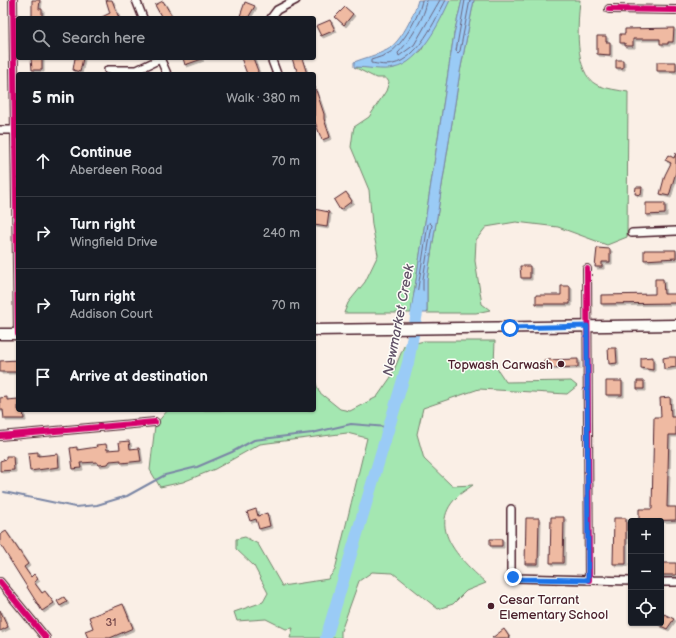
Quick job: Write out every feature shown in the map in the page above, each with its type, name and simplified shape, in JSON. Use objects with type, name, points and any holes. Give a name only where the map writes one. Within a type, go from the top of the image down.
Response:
[{"type":"main road","points":[[316,330],[676,324]]},
{"type":"main road","points":[[0,334],[16,334]]},
{"type":"street","points":[[13,0],[16,198]]},
{"type":"street","points":[[136,0],[142,16]]},
{"type":"street","points":[[272,16],[277,10],[296,0]]},
{"type":"street","points":[[609,9],[676,10]]},
{"type":"street","points":[[108,70],[137,70],[158,60]]},
{"type":"street","points":[[160,60],[166,72]]},
{"type":"street","points":[[272,60],[276,72]]},
{"type":"street","points":[[0,130],[15,130]]},
{"type":"street","points":[[632,232],[676,231]]},
{"type":"street","points":[[586,269],[588,580]]},
{"type":"street","points":[[0,436],[155,422]]},
{"type":"street","points":[[511,509],[511,569],[513,577],[519,579],[628,581]]},
{"type":"street","points":[[664,582],[676,582]]},
{"type":"street","points":[[1,584],[46,638]]},
{"type":"green space","points":[[450,0],[462,0],[454,34],[411,313],[344,313],[348,303],[365,282],[378,255],[372,225],[369,190],[351,147],[353,132],[354,127],[369,117],[386,91],[389,82],[386,78],[376,78],[354,67],[394,68],[421,51]]},
{"type":"green space","points":[[474,0],[580,0],[578,33],[581,59],[584,70],[589,79],[597,85],[628,92],[627,237],[607,245],[558,227],[516,222],[486,227],[476,240],[475,261],[482,304],[490,310],[476,313],[427,313],[427,280],[460,72]]},
{"type":"green space","points":[[424,341],[495,341],[494,364],[506,382],[571,381],[577,386],[567,394],[479,389],[423,408],[417,434],[424,459],[452,486],[473,485],[458,496],[448,510],[445,521],[446,533],[458,555],[486,583],[466,591],[453,604],[438,609],[393,573],[372,572],[359,581],[341,631],[341,638],[290,638],[293,628],[286,629],[266,619],[237,621],[234,612],[263,602],[268,593],[254,566],[236,549],[236,539],[245,537],[258,544],[282,586],[328,579],[335,570],[367,438],[347,433],[260,444],[215,469],[183,482],[160,487],[150,470],[155,425],[166,412],[316,412],[316,384],[319,392],[340,409],[350,411],[377,397],[391,377],[404,346]]},
{"type":"water","points":[[418,0],[450,0],[435,30],[421,50],[403,65],[394,68],[380,69],[354,67],[354,62],[383,52],[397,41],[406,28]]},
{"type":"water","name":"Newmarket Creek","points":[[462,0],[474,0],[460,72],[427,280],[427,313],[411,313],[454,34]]},
{"type":"building","points":[[32,0],[40,0],[39,9],[42,9],[42,16],[32,16]]},
{"type":"building","points":[[106,0],[112,0],[118,16],[104,16],[110,13]]},
{"type":"building","points":[[163,1],[172,16],[161,16],[155,5]]},
{"type":"building","points":[[245,2],[255,6],[249,16],[240,16]]},
{"type":"building","points":[[345,7],[353,14],[344,25],[335,17]]},
{"type":"building","points":[[330,20],[335,30],[321,36],[316,26]]},
{"type":"building","points":[[674,28],[673,42],[668,42],[668,44],[660,44],[660,39],[633,39],[633,46],[625,46],[625,43],[620,43],[620,34],[625,34],[625,29]]},
{"type":"building","points":[[597,36],[606,36],[606,42],[610,42],[610,55],[597,54]]},
{"type":"building","points":[[31,60],[42,60],[42,70],[32,70]]},
{"type":"building","points":[[75,60],[83,60],[80,72],[73,70]]},
{"type":"building","points":[[184,60],[199,60],[185,65]]},
{"type":"building","points":[[242,60],[254,60],[258,72],[246,72]]},
{"type":"building","points":[[293,60],[303,60],[306,72],[298,72]]},
{"type":"building","points":[[616,60],[623,60],[623,68],[616,68]]},
{"type":"building","points":[[657,62],[676,62],[676,71],[657,71]]},
{"type":"building","points":[[316,90],[330,137],[322,140],[316,125]]},
{"type":"building","points":[[676,153],[676,172],[669,196],[660,194],[665,175],[671,163],[665,160],[668,155],[674,158]]},
{"type":"building","points":[[636,187],[642,187],[641,195],[635,194]]},
{"type":"building","points":[[346,192],[352,201],[340,210],[334,200]]},
{"type":"building","points":[[646,203],[665,203],[665,214],[646,215]]},
{"type":"building","points":[[316,209],[329,212],[327,227],[316,225]]},
{"type":"building","points":[[597,248],[610,249],[610,262],[602,262],[602,267],[595,267]]},
{"type":"building","points":[[644,250],[676,250],[676,258],[644,260]]},
{"type":"building","points":[[520,266],[530,266],[530,278],[521,278]]},
{"type":"building","points":[[655,279],[663,279],[664,294],[676,294],[676,303],[601,304],[601,295],[655,294]]},
{"type":"building","points":[[561,286],[570,286],[570,304],[536,304],[536,295],[561,295]]},
{"type":"building","points":[[608,348],[616,348],[617,363],[609,364]]},
{"type":"building","points":[[653,357],[653,370],[641,368],[641,358]]},
{"type":"building","points":[[676,357],[676,367],[664,369],[663,358]]},
{"type":"building","name":"Topwash Carwash","points":[[578,359],[578,367],[544,368],[544,360]]},
{"type":"building","points":[[16,360],[16,372],[0,372],[0,361]]},
{"type":"building","points":[[606,381],[622,381],[622,395],[606,395]]},
{"type":"building","points":[[637,381],[644,381],[644,389],[637,389]]},
{"type":"building","points":[[7,397],[7,400],[16,399],[16,412],[23,412],[24,419],[4,419],[3,410],[0,410],[0,398]]},
{"type":"building","points":[[670,397],[671,417],[676,417],[676,435],[669,435],[667,507],[676,507],[676,520],[664,520],[664,518],[639,518],[639,509],[652,509],[654,417],[661,417],[660,398]]},
{"type":"building","points":[[129,441],[130,449],[139,448],[141,461],[121,463],[121,460],[110,461],[108,464],[99,465],[97,462],[80,463],[81,468],[73,469],[70,448],[77,447],[77,450],[106,444],[107,450],[120,449],[119,442]]},
{"type":"building","points":[[38,452],[38,456],[58,454],[59,467],[30,471],[28,453]]},
{"type":"building","points":[[6,456],[13,456],[14,470],[0,471],[0,461],[6,459]]},
{"type":"building","points":[[256,509],[258,516],[267,513],[270,526],[259,529],[256,519],[250,521],[247,512]]},
{"type":"building","points":[[551,517],[564,517],[563,563],[550,563]]},
{"type":"building","points":[[526,518],[539,518],[538,564],[525,564]]},
{"type":"building","points":[[614,518],[626,518],[626,564],[613,564]]},
{"type":"building","points":[[6,531],[28,564],[24,567],[31,577],[34,574],[38,579],[34,582],[42,593],[45,591],[54,603],[42,611],[0,544],[0,535]]},
{"type":"building","points":[[490,539],[502,539],[502,546],[490,546]]},
{"type":"building","points":[[664,563],[676,563],[676,575],[664,575]]},
{"type":"building","points":[[64,597],[67,602],[60,606],[57,601]]},
{"type":"building","points":[[123,604],[133,628],[110,638],[88,638],[85,631],[93,628],[89,617]]},
{"type":"building","points":[[0,610],[8,627],[0,631]]},
{"type":"building","points":[[664,614],[674,619],[667,629],[661,626],[664,626]]},
{"type":"building","points":[[504,629],[510,638],[492,638]]},
{"type":"waterway","name":"Newmarket Creek","points":[[326,638],[408,363],[420,296]]},
{"type":"waterway","points":[[4,492],[75,507],[97,505],[127,496],[165,475],[197,467],[232,452],[254,440],[312,433],[351,424],[387,427]]},
{"type":"cycle path","points":[[13,0],[16,200]]},
{"type":"cycle path","points":[[609,9],[676,10]]},
{"type":"cycle path","points":[[587,269],[589,580]]},
{"type":"cycle path","points":[[0,436],[155,422]]},
{"type":"cycle path","points":[[0,582],[46,638]]},
{"type":"place","name":"Topwash Carwash","points":[[561,364]]},
{"type":"place","name":"Cesar Tarrant Elementary School","points":[[491,606]]},
{"type":"route","points":[[510,328],[587,326],[588,580],[519,579],[513,577]]}]
